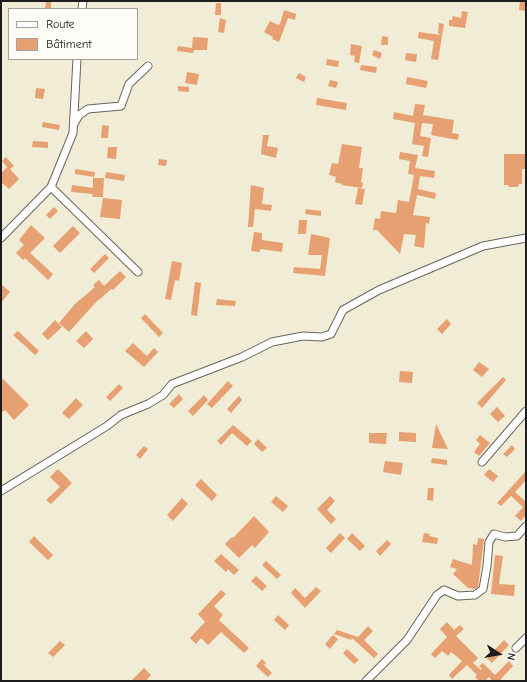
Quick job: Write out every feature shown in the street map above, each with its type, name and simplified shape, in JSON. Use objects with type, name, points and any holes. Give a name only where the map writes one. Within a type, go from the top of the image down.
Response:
[{"type":"street","points":[[1,238],[51,186],[73,133],[77,60]]},
{"type":"street","points":[[74,124],[79,115],[88,109],[121,106],[129,84],[148,66]]},
{"type":"street","points":[[51,186],[138,272]]},
{"type":"street","points":[[1,491],[107,426],[121,415],[148,404],[163,395],[172,384],[242,357],[272,342],[303,336],[322,337],[331,334],[343,310],[379,290],[483,246],[526,238]]},
{"type":"street","points":[[482,462],[526,411]]},
{"type":"street","points":[[366,681],[407,640],[437,595],[444,590],[458,596],[475,595],[483,589],[489,542],[494,534],[505,537],[517,536],[526,526]]},
{"type":"street","points":[[516,648],[526,638]]},
{"type":"building","points":[[46,1],[51,2],[51,8],[45,8]]},
{"type":"building","points":[[520,1],[526,1],[526,11],[519,10]]},
{"type":"building","points":[[216,3],[221,3],[221,15],[215,15]]},
{"type":"building","points":[[284,10],[296,14],[295,20],[288,18],[279,42],[272,39],[273,37],[264,32],[270,21],[278,25],[280,24]]},
{"type":"building","points":[[462,11],[468,12],[465,28],[449,26],[449,20],[452,20],[453,16],[461,18]]},
{"type":"building","points":[[220,18],[226,20],[224,33],[218,32]]},
{"type":"building","points":[[439,23],[444,24],[438,60],[431,59],[434,41],[418,38],[419,32],[441,35],[438,33]]},
{"type":"building","points":[[382,36],[388,37],[388,45],[381,45]]},
{"type":"building","points":[[193,37],[208,38],[207,50],[194,50],[193,53],[177,51],[178,46],[192,48]]},
{"type":"building","points":[[351,44],[362,46],[359,63],[354,62],[355,56],[350,55]]},
{"type":"building","points":[[374,50],[382,53],[380,59],[372,55]]},
{"type":"building","points":[[406,53],[417,54],[416,62],[405,60]]},
{"type":"building","points":[[327,59],[339,61],[338,67],[326,65]]},
{"type":"building","points":[[361,65],[377,67],[376,73],[360,70]]},
{"type":"building","points":[[187,72],[199,74],[197,85],[185,83]]},
{"type":"building","points":[[299,73],[306,77],[304,82],[296,78]]},
{"type":"building","points":[[407,77],[428,81],[426,88],[406,84]]},
{"type":"building","points":[[330,80],[338,82],[336,88],[328,86]]},
{"type":"building","points":[[178,86],[189,87],[189,92],[178,91]]},
{"type":"building","points":[[36,88],[45,89],[43,99],[35,98]]},
{"type":"building","points":[[317,98],[347,103],[346,110],[316,105]]},
{"type":"building","points":[[415,104],[425,105],[423,115],[454,120],[452,133],[459,134],[458,140],[431,135],[433,124],[422,123],[420,136],[431,138],[428,157],[422,156],[424,146],[412,144],[415,123],[393,119],[394,112],[413,116]]},
{"type":"building","points":[[43,122],[60,125],[59,130],[42,127]]},
{"type":"building","points":[[102,125],[109,126],[108,138],[101,138]]},
{"type":"building","points":[[263,135],[269,135],[267,146],[278,148],[276,158],[261,154]]},
{"type":"building","points":[[33,141],[48,142],[48,148],[32,147]]},
{"type":"building","points":[[342,144],[362,147],[359,168],[363,168],[361,182],[363,183],[362,188],[341,185],[342,184],[335,182],[336,177],[329,175],[332,163],[338,164]]},
{"type":"building","points":[[108,147],[117,147],[116,159],[107,158]]},
{"type":"building","points":[[400,152],[418,155],[415,168],[435,171],[434,178],[420,176],[418,189],[436,193],[435,199],[417,195],[413,215],[430,217],[429,224],[426,223],[424,248],[414,246],[416,235],[404,234],[400,254],[377,230],[373,230],[375,218],[380,219],[381,211],[396,213],[398,200],[409,202],[414,175],[408,174],[410,161],[399,159]]},
{"type":"building","points":[[504,154],[526,154],[526,169],[522,169],[522,184],[519,184],[518,187],[509,187],[508,185],[504,185]]},
{"type":"building","points":[[6,157],[14,166],[10,169],[19,179],[9,189],[1,182],[1,173],[7,167],[2,161]]},
{"type":"building","points":[[159,159],[167,160],[166,166],[158,165]]},
{"type":"building","points":[[75,169],[95,172],[94,177],[75,174]]},
{"type":"building","points":[[106,172],[125,175],[124,181],[105,178]]},
{"type":"building","points":[[93,178],[104,178],[103,197],[92,197],[93,194],[71,192],[72,185],[93,188]]},
{"type":"building","points":[[251,185],[264,188],[262,204],[272,205],[271,211],[255,209],[253,227],[248,227]]},
{"type":"building","points":[[358,188],[365,189],[362,205],[355,204]]},
{"type":"building","points":[[103,198],[122,200],[120,219],[100,217]]},
{"type":"building","points":[[54,207],[58,211],[50,219],[46,215]]},
{"type":"building","points":[[306,209],[321,211],[321,216],[305,214]]},
{"type":"building","points":[[299,220],[307,220],[306,234],[298,234]]},
{"type":"building","points":[[31,225],[45,238],[30,253],[53,274],[48,280],[25,258],[23,260],[16,253],[24,245],[19,240]]},
{"type":"building","points":[[73,226],[80,233],[60,253],[53,246]]},
{"type":"building","points":[[254,232],[262,233],[262,240],[283,243],[282,252],[260,249],[260,252],[251,251]]},
{"type":"building","points":[[311,234],[330,238],[325,276],[293,273],[294,267],[320,269],[322,255],[308,255]]},
{"type":"building","points":[[105,254],[109,258],[94,273],[90,269]]},
{"type":"building","points":[[172,261],[182,263],[179,281],[175,280],[171,300],[165,299]]},
{"type":"building","points":[[120,271],[126,277],[113,290],[111,289],[98,300],[69,332],[59,323],[75,304],[95,287],[93,285],[99,280],[104,286]]},
{"type":"building","points":[[195,282],[201,283],[197,316],[191,315]]},
{"type":"building","points":[[1,284],[10,292],[1,303]]},
{"type":"building","points":[[217,299],[236,301],[235,306],[216,305]]},
{"type":"building","points":[[145,314],[163,333],[159,337],[141,318]]},
{"type":"building","points":[[447,319],[451,324],[442,334],[437,329]]},
{"type":"building","points":[[55,320],[62,327],[48,340],[42,334]]},
{"type":"building","points":[[18,331],[39,351],[35,355],[13,335]]},
{"type":"building","points":[[86,331],[93,339],[84,348],[76,341]]},
{"type":"building","points":[[133,343],[147,356],[154,348],[158,352],[144,367],[125,351]]},
{"type":"building","points":[[479,362],[489,369],[482,377],[473,370]]},
{"type":"building","points":[[400,371],[413,372],[412,383],[399,382]]},
{"type":"building","points":[[1,377],[29,405],[14,420],[5,410],[1,413]]},
{"type":"building","points":[[503,377],[506,380],[482,408],[477,403]]},
{"type":"building","points":[[228,381],[233,386],[212,408],[207,404]]},
{"type":"building","points":[[119,384],[123,388],[110,401],[106,397]]},
{"type":"building","points":[[179,394],[183,399],[174,408],[169,404]]},
{"type":"building","points":[[204,395],[208,400],[193,416],[188,411]]},
{"type":"building","points":[[239,396],[242,400],[231,413],[227,409]]},
{"type":"building","points":[[76,398],[83,405],[69,419],[62,413]]},
{"type":"building","points":[[497,407],[505,416],[498,422],[490,414]]},
{"type":"building","points":[[436,424],[448,449],[432,448]]},
{"type":"building","points":[[233,425],[252,441],[247,446],[232,433],[221,445],[217,441]]},
{"type":"building","points":[[399,432],[416,433],[416,442],[399,441]]},
{"type":"building","points":[[369,433],[387,433],[386,444],[369,443]]},
{"type":"building","points":[[480,435],[490,443],[479,456],[474,452],[480,444],[476,440]]},
{"type":"building","points":[[258,439],[267,448],[262,452],[254,444]]},
{"type":"building","points":[[512,445],[515,449],[507,457],[503,454]]},
{"type":"building","points":[[144,446],[148,449],[140,459],[136,455]]},
{"type":"building","points":[[432,458],[447,460],[447,465],[431,463]]},
{"type":"building","points":[[385,461],[403,463],[401,475],[383,472]]},
{"type":"building","points":[[58,469],[72,483],[51,504],[46,500],[60,487],[50,477]]},
{"type":"building","points":[[489,469],[498,476],[493,482],[484,475]]},
{"type":"building","points":[[526,471],[526,480],[515,492],[526,502],[526,515],[521,521],[515,516],[523,507],[511,496],[501,506],[497,503]]},
{"type":"building","points":[[201,479],[217,495],[212,501],[195,485]]},
{"type":"building","points":[[428,488],[434,488],[433,501],[427,500]]},
{"type":"building","points":[[276,496],[288,506],[283,512],[271,502]]},
{"type":"building","points":[[330,496],[335,501],[327,510],[336,519],[331,524],[317,509]]},
{"type":"building","points":[[182,498],[188,504],[173,521],[167,515]]},
{"type":"building","points":[[254,516],[269,532],[255,548],[252,545],[239,558],[225,544],[232,537],[233,538]]},
{"type":"building","points":[[340,533],[345,538],[331,553],[326,548]]},
{"type":"building","points":[[352,533],[365,546],[360,551],[347,539]]},
{"type":"building","points":[[424,533],[438,538],[437,544],[422,542]]},
{"type":"building","points":[[34,536],[53,555],[48,560],[29,542]]},
{"type":"building","points":[[478,538],[484,539],[478,587],[475,589],[468,588],[453,574],[457,569],[450,567],[453,559],[472,565],[473,544],[477,545]]},
{"type":"building","points":[[387,540],[391,544],[380,556],[376,551]]},
{"type":"building","points":[[221,554],[239,570],[234,575],[228,569],[226,572],[214,561]]},
{"type":"building","points":[[495,555],[503,556],[499,584],[515,585],[514,596],[491,594]]},
{"type":"building","points":[[266,561],[281,575],[277,579],[262,565]]},
{"type":"building","points":[[256,576],[267,586],[262,591],[251,581]]},
{"type":"building","points":[[316,587],[321,591],[305,608],[291,593],[295,588],[305,598]]},
{"type":"building","points":[[221,590],[226,594],[214,606],[223,615],[219,620],[249,648],[244,653],[221,632],[208,645],[201,638],[196,644],[190,638],[205,622],[198,614]]},
{"type":"building","points":[[278,615],[289,625],[285,630],[274,620]]},
{"type":"building","points":[[447,622],[454,630],[460,625],[464,629],[456,636],[478,658],[473,663],[481,670],[482,669],[479,666],[483,663],[495,675],[509,661],[513,666],[500,681],[489,681],[491,679],[489,677],[485,681],[479,681],[475,677],[477,675],[467,665],[452,679],[449,675],[462,661],[451,652],[448,656],[442,651],[435,658],[431,654],[447,637],[440,629]]},
{"type":"building","points":[[368,626],[373,631],[364,640],[378,654],[374,658],[352,638],[351,640],[334,634],[337,630],[358,637]]},
{"type":"building","points":[[333,635],[338,639],[330,649],[325,644]]},
{"type":"building","points":[[504,640],[509,645],[492,663],[487,658]]},
{"type":"building","points":[[60,641],[65,645],[53,657],[48,653]]},
{"type":"building","points":[[347,649],[359,660],[354,664],[343,653]]},
{"type":"building","points":[[262,659],[266,663],[264,665],[272,673],[268,677],[256,666]]},
{"type":"building","points":[[144,668],[151,675],[146,681],[131,681]]}]
